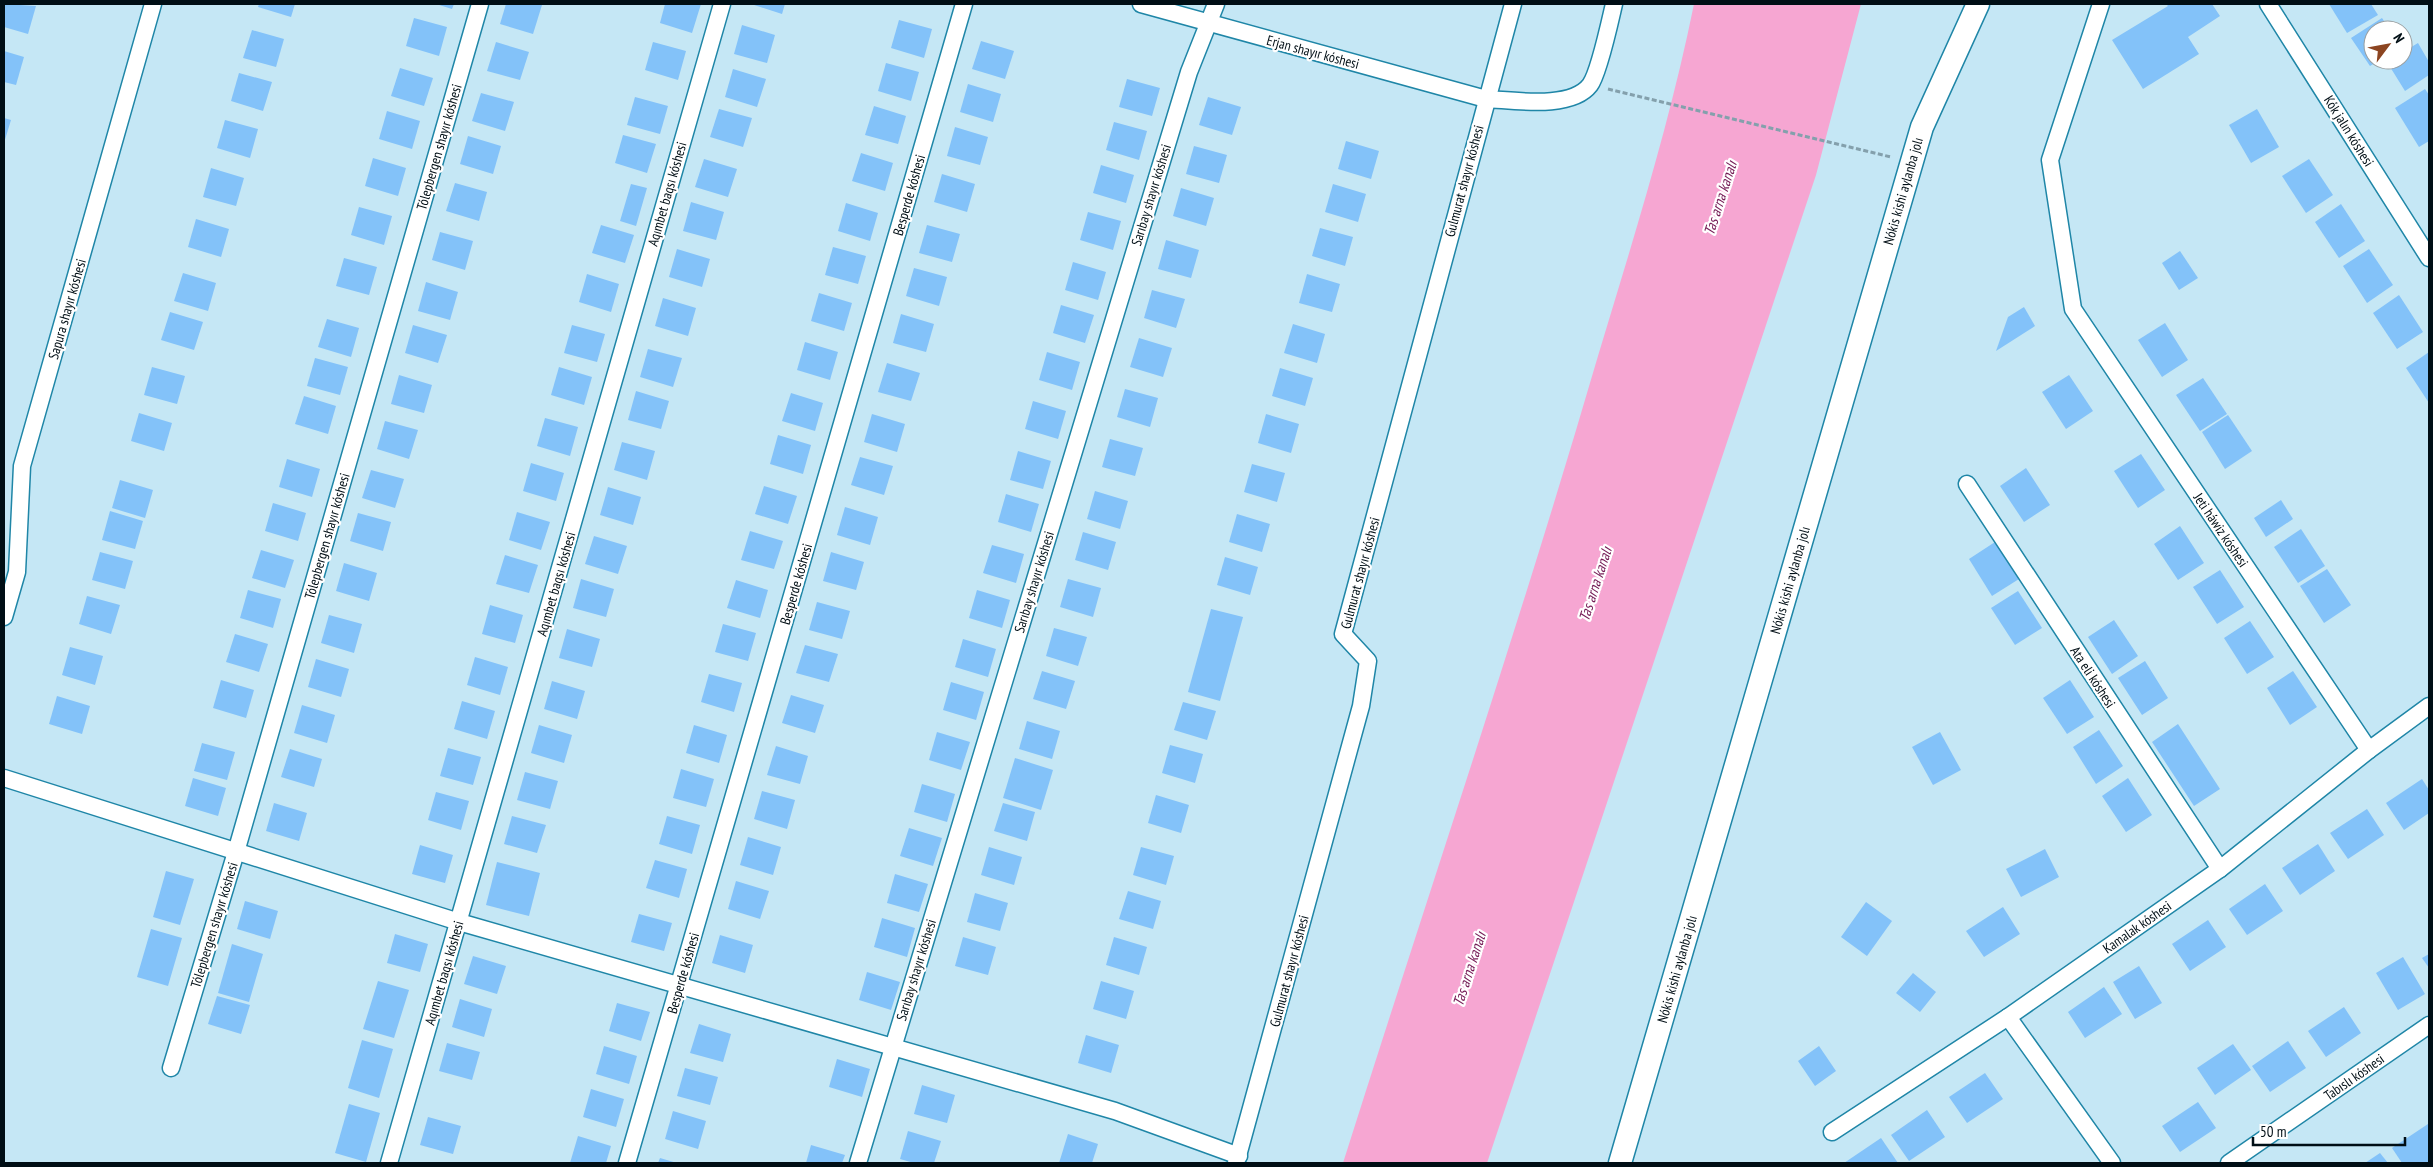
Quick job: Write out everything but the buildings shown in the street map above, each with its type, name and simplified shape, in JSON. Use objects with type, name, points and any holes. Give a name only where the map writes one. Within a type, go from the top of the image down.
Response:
[{"type":"main road","name":"Nókis kishi aylanba jolı","points":[[1620,1163],[1922,127],[1978,4]]},
{"type":"street","name":"Sapura shayır kóshesi","points":[[4,617],[17,572],[22,466],[153,4]]},
{"type":"street","name":"Tólepbergen shayır kóshesi","points":[[171,1068],[236,852],[480,4]]},
{"type":"street","name":"Aqımbet baqsı kóshesi","points":[[389,1163],[722,4]]},
{"type":"street","name":"Besperde kóshesi","points":[[627,1163],[964,4]]},
{"type":"street","name":"Erjan shayır kóshesi","points":[[1140,4],[1486,99],[1558,101],[1578,94],[1590,85],[1603,50],[1614,4]]},
{"type":"street","name":"Sarıbay shayır kóshesi","points":[[858,1163],[1188,72],[1216,4]]},
{"type":"street","name":"Gulmurat shayır kóshesi","points":[[1238,1160],[1360,706],[1368,661],[1344,634],[1513,4]]},
{"type":"street","name":"Jeti háwiz kóshesi","points":[[2101,4],[2050,160],[2073,309],[2369,750]]},
{"type":"street","name":"Kók jalın kóshesi","points":[[2268,4],[2429,258]]},
{"type":"street","name":"Ata eli kóshesi","points":[[1967,484],[2220,869]]},
{"type":"street","name":"Kamalak kóshesi","points":[[1832,1132],[2008,1017],[2220,869],[2369,750],[2429,706]]},
{"type":"street","points":[[4,778],[459,922],[680,984],[893,1048],[1115,1111],[1238,1160]]},
{"type":"street","points":[[2008,1017],[2112,1163]]},
{"type":"street","name":"Tabıslı kóshesi","points":[[2230,1163],[2429,1024]]},
{"type":"path","points":[[1613,91],[1912,161]]},
{"type":"water","name":"Tas arna kanalı","points":[[1694,4],[1861,4],[1816,175],[1487,1163],[1343,1163],[1505,660],[1568,457],[1650,181],[1674,93]]}]
